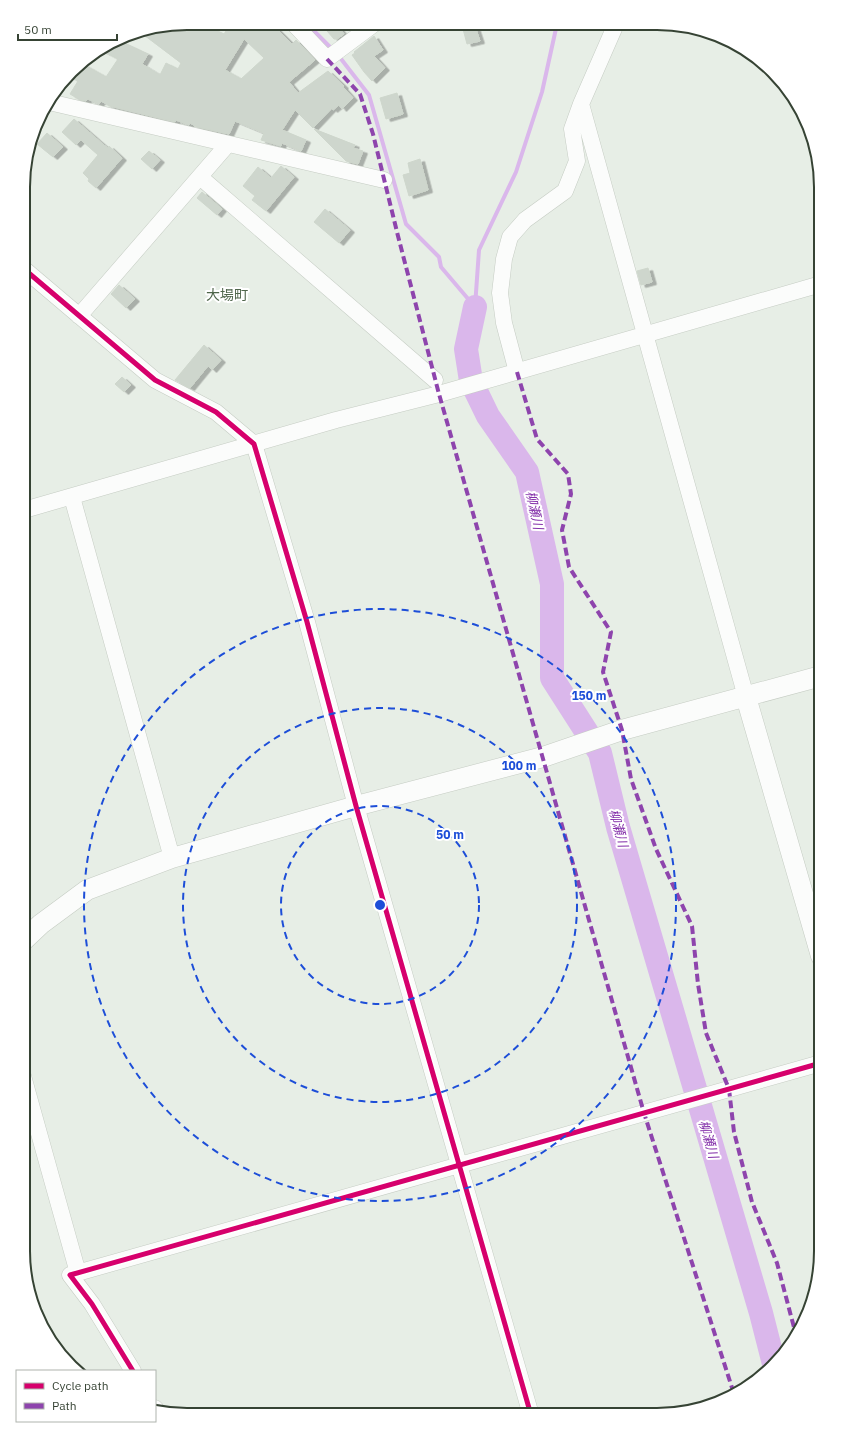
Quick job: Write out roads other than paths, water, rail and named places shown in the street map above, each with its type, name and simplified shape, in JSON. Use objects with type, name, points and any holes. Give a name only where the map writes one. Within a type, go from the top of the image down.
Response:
[{"type":"street","points":[[300,30],[327,59],[366,30]]},
{"type":"street","points":[[515,373],[504,323],[500,293],[504,260],[510,237],[525,220],[565,191],[577,161],[572,129],[580,104],[613,30]]},
{"type":"street","points":[[54,103],[384,180]]},
{"type":"street","points":[[580,104],[646,335],[746,697],[814,932]]},
{"type":"street","points":[[80,316],[228,144]]},
{"type":"street","points":[[200,177],[435,380]]},
{"type":"street","points":[[30,274],[155,380],[216,412],[254,444],[307,622],[356,806],[529,1408]]},
{"type":"street","points":[[30,508],[336,420],[515,373],[814,286]]},
{"type":"street","points":[[72,497],[172,858]]},
{"type":"street","points":[[30,934],[41,924],[88,890],[172,858],[356,806],[543,756],[622,730],[814,678]]},
{"type":"street","points":[[132,1370],[92,1304],[70,1275],[814,1065]]},
{"type":"street","points":[[30,1101],[78,1273]]},
{"type":"waterway","points":[[313,30],[333,50]]},
{"type":"waterway","points":[[475,307],[479,250],[516,172],[542,92],[556,30]]},
{"type":"waterway","points":[[338,55],[369,95],[406,224],[439,257],[441,267],[475,307]]},
{"type":"waterway","name":"柳瀬川","points":[[475,307],[466,349],[471,381],[488,416],[527,472],[552,584],[552,678],[600,753],[618,827],[761,1313],[772,1358]]},
{"type":"district","name":"大場町","points":[[227,295]]}]
